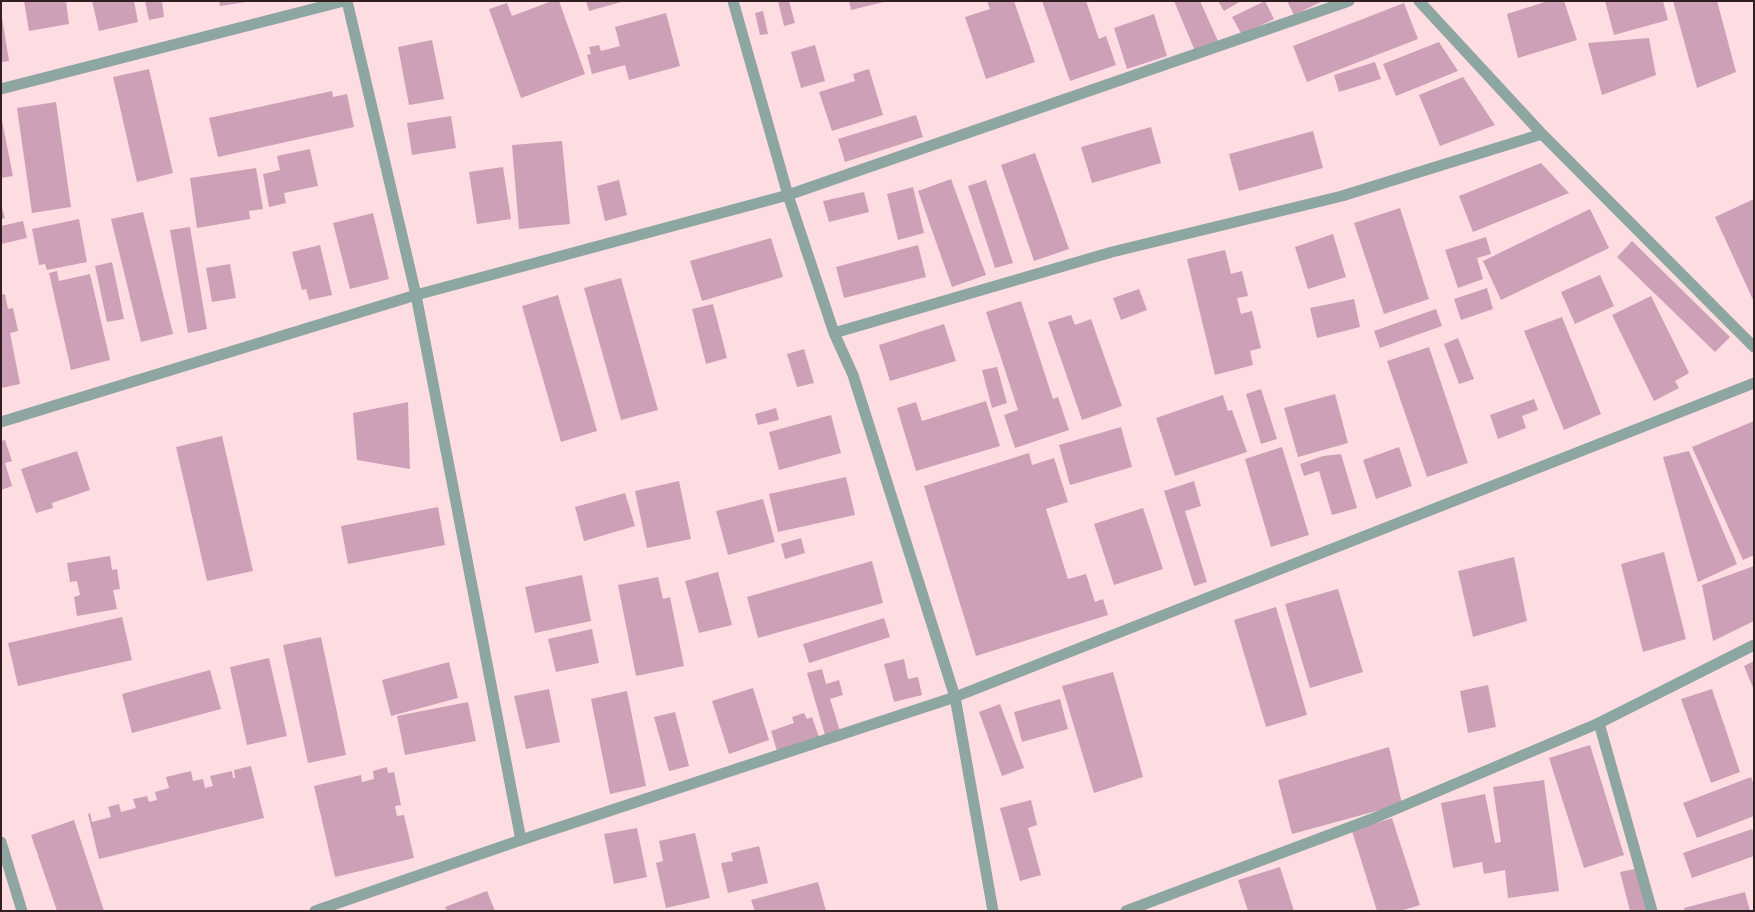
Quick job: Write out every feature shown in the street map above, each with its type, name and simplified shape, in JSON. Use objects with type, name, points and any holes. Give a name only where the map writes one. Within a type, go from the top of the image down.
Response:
[{"type":"street","points":[[1,89],[344,1]]},
{"type":"street","points":[[348,1],[416,295],[521,840]]},
{"type":"street","points":[[733,1],[788,194],[834,333],[853,375],[955,696],[994,911]]},
{"type":"street","points":[[1,422],[416,295],[788,194],[1349,1]]},
{"type":"street","points":[[1419,1],[1542,134],[1754,347]]},
{"type":"street","points":[[834,333],[1112,252],[1342,196],[1542,134]]},
{"type":"street","points":[[315,911],[521,840],[955,696],[1754,383]]},
{"type":"street","points":[[1126,911],[1372,819],[1599,723],[1754,645]]},
{"type":"street","points":[[1599,723],[1652,911]]},
{"type":"street","points":[[1,842],[22,911]]},
{"type":"building","points":[[24,1],[66,1],[69,24],[29,31]]},
{"type":"building","points":[[92,1],[134,1],[138,22],[99,31]]},
{"type":"building","points":[[145,1],[162,1],[164,17],[149,20]]},
{"type":"building","points":[[219,1],[246,1],[246,2],[220,6]]},
{"type":"building","points":[[552,1],[559,1],[585,74],[521,98],[489,9],[507,3],[512,16]]},
{"type":"building","points":[[586,1],[625,1],[589,11]]},
{"type":"building","points":[[778,1],[789,1],[795,23],[784,26]]},
{"type":"building","points":[[849,1],[884,1],[884,2],[851,10]]},
{"type":"building","points":[[987,1],[1014,1],[1035,62],[986,79],[965,17],[990,9]]},
{"type":"building","points":[[1042,1],[1086,1],[1099,39],[1106,36],[1116,65],[1070,81]]},
{"type":"building","points":[[1174,1],[1200,1],[1218,41],[1195,51]]},
{"type":"building","points":[[1218,1],[1241,1],[1224,11]]},
{"type":"building","points":[[1265,1],[1274,19],[1242,35],[1232,17]]},
{"type":"building","points":[[1287,1],[1323,1],[1294,15]]},
{"type":"building","points":[[1548,1],[1564,1],[1577,40],[1518,58],[1507,14]]},
{"type":"building","points":[[1605,1],[1663,1],[1668,20],[1614,35]]},
{"type":"building","points":[[1673,1],[1717,1],[1736,72],[1697,88]]},
{"type":"building","points":[[1404,3],[1418,39],[1307,82],[1293,46]]},
{"type":"building","points":[[1,11],[9,61],[1,62]]},
{"type":"building","points":[[763,11],[768,34],[760,35],[755,13]]},
{"type":"building","points":[[666,13],[680,66],[629,80],[625,65],[592,74],[587,55],[591,54],[589,47],[599,45],[601,51],[620,46],[615,27]]},
{"type":"building","points":[[1154,14],[1167,56],[1127,69],[1114,28]]},
{"type":"building","points":[[1649,38],[1656,75],[1602,95],[1588,43]]},
{"type":"building","points":[[432,40],[444,99],[409,105],[398,47]]},
{"type":"building","points":[[1439,42],[1458,71],[1396,96],[1383,64]]},
{"type":"building","points":[[815,45],[825,81],[801,88],[791,52]]},
{"type":"building","points":[[1375,62],[1381,79],[1339,92],[1334,75]]},
{"type":"building","points":[[149,69],[173,173],[137,182],[113,77]]},
{"type":"building","points":[[869,69],[883,115],[832,131],[819,92],[855,81],[853,74]]},
{"type":"building","points":[[1463,77],[1495,125],[1440,146],[1419,95]]},
{"type":"building","points":[[332,91],[333,97],[347,94],[354,127],[218,157],[209,118]]},
{"type":"building","points":[[56,102],[71,207],[32,213],[17,108]]},
{"type":"building","points":[[916,115],[923,137],[845,162],[838,139]]},
{"type":"building","points":[[1,116],[13,176],[1,178]]},
{"type":"building","points":[[451,116],[456,148],[412,155],[407,123]]},
{"type":"building","points":[[1151,127],[1161,163],[1092,183],[1081,147]]},
{"type":"building","points":[[1313,131],[1323,168],[1239,191],[1229,154]]},
{"type":"building","points":[[562,141],[570,224],[519,229],[512,145]]},
{"type":"building","points":[[310,149],[318,186],[284,193],[286,203],[269,207],[263,174],[280,170],[277,156]]},
{"type":"building","points":[[1035,153],[1069,249],[1034,261],[1001,165]]},
{"type":"building","points":[[1541,163],[1569,193],[1473,232],[1459,196]]},
{"type":"building","points":[[503,167],[511,219],[477,224],[469,172]]},
{"type":"building","points":[[256,168],[263,209],[249,211],[250,219],[197,228],[190,178]]},
{"type":"building","points":[[951,179],[986,275],[952,287],[918,191]]},
{"type":"building","points":[[619,180],[627,215],[605,221],[597,186]]},
{"type":"building","points":[[986,180],[1013,263],[995,268],[968,186]]},
{"type":"building","points":[[913,187],[924,233],[898,240],[887,194]]},
{"type":"building","points":[[864,192],[869,212],[829,222],[823,201]]},
{"type":"building","points":[[1754,199],[1754,302],[1715,217]]},
{"type":"building","points":[[1,205],[5,218],[1,219]]},
{"type":"building","points":[[1400,208],[1429,299],[1384,314],[1354,223]]},
{"type":"building","points":[[1590,209],[1609,248],[1501,300],[1483,261]]},
{"type":"building","points":[[143,212],[173,334],[141,342],[111,219]]},
{"type":"building","points":[[373,213],[389,279],[350,289],[333,223]]},
{"type":"building","points":[[79,219],[87,262],[47,270],[45,264],[39,265],[32,229]]},
{"type":"building","points":[[23,221],[27,238],[1,244],[1,226]]},
{"type":"building","points":[[190,227],[207,329],[188,333],[170,230]]},
{"type":"building","points":[[1333,234],[1346,277],[1308,289],[1295,247]]},
{"type":"building","points":[[1486,237],[1491,254],[1477,258],[1483,279],[1458,288],[1445,250]]},
{"type":"building","points":[[771,238],[783,277],[702,301],[690,261]]},
{"type":"building","points":[[1632,241],[1730,337],[1715,352],[1617,257]]},
{"type":"building","points":[[320,245],[332,295],[309,300],[306,289],[302,290],[292,252]]},
{"type":"building","points":[[918,245],[926,277],[844,298],[836,267]]},
{"type":"building","points":[[1225,250],[1231,274],[1242,271],[1248,296],[1237,298],[1241,314],[1252,311],[1261,348],[1250,351],[1253,365],[1215,375],[1187,259]]},
{"type":"building","points":[[112,262],[124,319],[107,322],[95,266]]},
{"type":"building","points":[[230,264],[236,298],[212,302],[206,268]]},
{"type":"building","points":[[57,271],[59,281],[90,274],[110,360],[71,370],[49,273]]},
{"type":"building","points":[[1600,275],[1614,306],[1575,324],[1561,292]]},
{"type":"building","points":[[621,278],[658,410],[621,420],[584,288]]},
{"type":"building","points":[[1487,288],[1493,309],[1461,320],[1454,299]]},
{"type":"building","points":[[1139,289],[1147,310],[1121,320],[1113,298]]},
{"type":"building","points":[[5,294],[8,309],[13,308],[18,331],[10,333],[20,384],[1,388],[1,295]]},
{"type":"building","points":[[558,295],[597,431],[561,442],[522,306]]},
{"type":"building","points":[[1651,296],[1689,373],[1675,381],[1679,388],[1654,401],[1612,315]]},
{"type":"building","points":[[1354,299],[1360,327],[1317,338],[1310,308]]},
{"type":"building","points":[[1021,301],[1053,399],[1058,397],[1069,430],[1015,448],[1004,415],[1018,410],[986,312]]},
{"type":"building","points":[[713,304],[727,358],[706,364],[692,309]]},
{"type":"building","points":[[1436,309],[1442,326],[1380,348],[1374,331]]},
{"type":"building","points":[[1071,315],[1075,325],[1091,319],[1122,406],[1082,420],[1048,322]]},
{"type":"building","points":[[1562,317],[1601,414],[1564,430],[1524,331]]},
{"type":"building","points":[[944,324],[956,361],[890,381],[879,345]]},
{"type":"building","points":[[1458,338],[1474,379],[1459,384],[1444,344]]},
{"type":"building","points":[[1429,347],[1468,463],[1427,477],[1387,361]]},
{"type":"building","points":[[804,349],[814,383],[797,387],[787,354]]},
{"type":"building","points":[[997,367],[1007,403],[992,408],[982,370]]},
{"type":"building","points":[[1261,389],[1277,439],[1261,444],[1246,394]]},
{"type":"building","points":[[1335,394],[1348,443],[1298,457],[1284,408]]},
{"type":"building","points":[[1223,395],[1228,411],[1232,410],[1247,452],[1175,476],[1156,418]]},
{"type":"building","points":[[1534,399],[1538,410],[1522,416],[1526,428],[1498,439],[1490,415]]},
{"type":"building","points":[[986,401],[1000,446],[916,471],[897,408],[916,402],[922,421]]},
{"type":"building","points":[[408,402],[410,469],[357,460],[353,413]]},
{"type":"building","points":[[776,408],[779,420],[758,425],[755,414]]},
{"type":"building","points":[[831,415],[841,453],[779,470],[769,432]]},
{"type":"building","points":[[1754,421],[1754,555],[1743,560],[1692,447]]},
{"type":"building","points":[[1121,427],[1132,467],[1070,485],[1059,445]]},
{"type":"building","points":[[222,436],[253,571],[207,581],[176,447]]},
{"type":"building","points":[[5,440],[12,461],[5,463],[12,486],[1,490],[1,441]]},
{"type":"building","points":[[1282,447],[1309,535],[1271,547],[1245,459]]},
{"type":"building","points":[[1399,447],[1412,486],[1376,499],[1363,460]]},
{"type":"building","points":[[77,451],[90,490],[52,503],[53,508],[36,513],[21,469]]},
{"type":"building","points":[[1689,451],[1737,564],[1698,582],[1663,457]]},
{"type":"building","points":[[1029,453],[1032,465],[1054,458],[1068,502],[1046,509],[1068,579],[1086,574],[1095,602],[1103,599],[1108,615],[976,656],[924,486]]},
{"type":"building","points":[[1341,454],[1357,508],[1332,515],[1319,471],[1304,476],[1300,464],[1323,456]]},
{"type":"building","points":[[846,477],[855,515],[778,532],[769,494]]},
{"type":"building","points":[[679,481],[691,539],[647,548],[635,491]]},
{"type":"building","points":[[1194,481],[1201,506],[1185,511],[1207,582],[1194,586],[1164,491]]},
{"type":"building","points":[[625,493],[635,526],[584,541],[575,507]]},
{"type":"building","points":[[763,499],[775,542],[728,555],[716,511]]},
{"type":"building","points":[[438,507],[445,545],[348,564],[341,526]]},
{"type":"building","points":[[1143,508],[1163,569],[1114,585],[1094,524]]},
{"type":"building","points":[[801,538],[805,553],[785,559],[781,544]]},
{"type":"building","points":[[1664,552],[1686,639],[1643,652],[1621,564]]},
{"type":"building","points":[[110,556],[112,570],[117,569],[120,589],[113,590],[117,609],[77,616],[74,597],[80,595],[77,581],[70,582],[67,563]]},
{"type":"building","points":[[1514,557],[1527,621],[1473,637],[1458,571]]},
{"type":"building","points":[[872,561],[883,603],[758,638],[747,597]]},
{"type":"building","points":[[1754,566],[1754,621],[1713,641],[1702,585]]},
{"type":"building","points":[[718,572],[732,625],[699,633],[685,581]]},
{"type":"building","points":[[582,575],[591,621],[535,633],[525,587]]},
{"type":"building","points":[[658,577],[663,599],[670,597],[684,666],[636,676],[618,585]]},
{"type":"building","points":[[1338,589],[1363,672],[1310,688],[1285,604]]},
{"type":"building","points":[[1276,607],[1307,715],[1266,727],[1234,620]]},
{"type":"building","points":[[122,617],[132,660],[18,686],[8,643]]},
{"type":"building","points":[[884,618],[890,637],[809,663],[803,644]]},
{"type":"building","points":[[592,629],[599,663],[556,672],[548,639]]},
{"type":"building","points":[[321,637],[346,755],[308,763],[283,645]]},
{"type":"building","points":[[269,658],[287,736],[247,745],[230,667]]},
{"type":"building","points":[[904,659],[908,679],[918,677],[922,695],[894,702],[884,664]]},
{"type":"building","points":[[1754,661],[1754,690],[1744,666]]},
{"type":"building","points":[[449,662],[458,698],[391,716],[382,680]]},
{"type":"building","points":[[822,669],[826,684],[839,680],[843,695],[830,699],[840,731],[825,735],[807,673]]},
{"type":"building","points":[[210,670],[221,709],[132,733],[122,694]]},
{"type":"building","points":[[1113,672],[1143,777],[1094,793],[1062,686]]},
{"type":"building","points":[[1488,685],[1496,727],[1468,733],[1460,691]]},
{"type":"building","points":[[753,688],[769,740],[729,754],[712,701]]},
{"type":"building","points":[[549,689],[560,742],[526,749],[514,696]]},
{"type":"building","points":[[1712,689],[1740,772],[1711,783],[1681,699]]},
{"type":"building","points":[[627,691],[646,786],[610,794],[591,699]]},
{"type":"building","points":[[1060,699],[1068,729],[1022,742],[1014,712]]},
{"type":"building","points":[[468,702],[476,741],[405,755],[397,716]]},
{"type":"building","points":[[1000,704],[1024,768],[1002,776],[979,712]]},
{"type":"building","points":[[675,712],[689,766],[669,771],[654,717]]},
{"type":"building","points":[[804,713],[807,719],[812,717],[819,737],[777,751],[771,731],[794,723],[792,717]]},
{"type":"building","points":[[1590,745],[1624,855],[1584,868],[1549,758]]},
{"type":"building","points":[[1389,747],[1402,804],[1292,834],[1278,780]]},
{"type":"building","points":[[251,766],[264,818],[99,859],[88,814],[90,813],[92,822],[111,817],[108,807],[119,804],[121,812],[136,808],[133,799],[147,796],[149,802],[157,800],[155,792],[169,788],[166,777],[191,771],[193,781],[203,779],[205,788],[213,786],[210,776],[232,771],[233,778],[235,778],[234,770]]},
{"type":"building","points":[[387,767],[388,773],[394,772],[401,805],[395,806],[397,816],[404,815],[414,858],[335,877],[314,786],[361,775],[362,782],[374,779],[373,771]]},
{"type":"building","points":[[1751,777],[1754,785],[1754,816],[1697,838],[1683,803]]},
{"type":"building","points":[[1544,780],[1559,891],[1508,898],[1505,870],[1484,874],[1482,862],[1453,868],[1441,803],[1485,794],[1495,843],[1501,842],[1493,787]]},
{"type":"building","points":[[1031,800],[1037,825],[1028,828],[1041,875],[1020,881],[1000,808]]},
{"type":"building","points":[[1392,818],[1420,905],[1400,911],[1377,911],[1352,831]]},
{"type":"building","points":[[74,820],[104,911],[57,911],[31,835]]},
{"type":"building","points":[[637,828],[647,877],[614,884],[604,834]]},
{"type":"building","points":[[1752,829],[1754,835],[1754,856],[1692,878],[1683,853]]},
{"type":"building","points":[[695,833],[710,898],[666,908],[656,863],[663,861],[659,841]]},
{"type":"building","points":[[759,846],[768,883],[728,893],[721,863],[733,861],[731,853]]},
{"type":"building","points":[[1280,867],[1294,911],[1248,911],[1238,880]]},
{"type":"building","points":[[1639,868],[1649,910],[1630,911],[1620,872]]},
{"type":"building","points":[[818,882],[826,911],[755,911],[751,900]]},
{"type":"building","points":[[487,891],[495,911],[447,911],[445,907]]},
{"type":"building","points":[[1745,892],[1750,911],[1685,911],[1684,908]]}]
